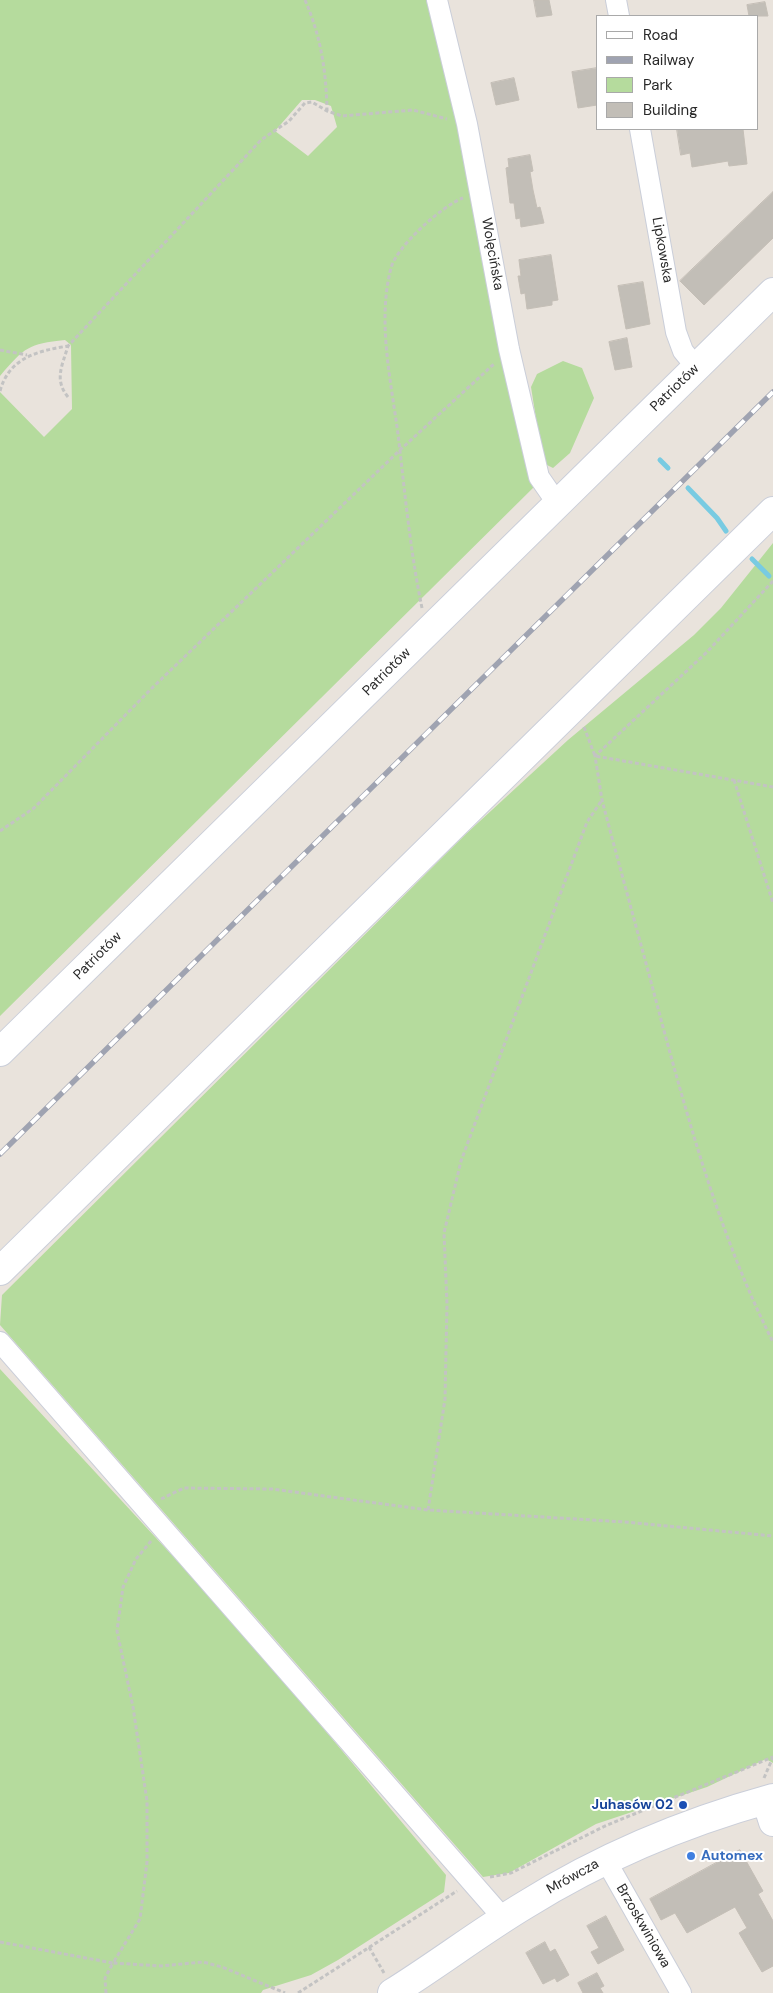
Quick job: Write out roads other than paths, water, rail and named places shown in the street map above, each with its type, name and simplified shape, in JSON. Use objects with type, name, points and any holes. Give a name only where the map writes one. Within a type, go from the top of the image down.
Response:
[{"type":"main road","name":"Patriotów","points":[[0,1052],[773,292]]},
{"type":"main road","points":[[0,1271],[773,511]]},
{"type":"main road","name":"Mrówcza","points":[[394,1992],[504,1918],[605,1859],[688,1825],[768,1801]]},
{"type":"street","name":"Wolęcińska","points":[[438,0],[467,124],[510,349],[539,477],[557,503]]},
{"type":"street","points":[[616,0],[619,15]]},
{"type":"street","name":"Lipkowska","points":[[640,130],[676,332],[683,351],[696,367]]},
{"type":"street","points":[[0,1342],[504,1918]]},
{"type":"street","name":"Brzoskwiniowa","points":[[605,1859],[681,1993]]},
{"type":"waterway","points":[[660,460],[668,468]]},
{"type":"waterway","points":[[688,488],[717,518],[726,531]]},
{"type":"waterway","points":[[752,559],[769,576]]},
{"type":"railway","points":[[0,1154],[773,392]]},
{"type":"place","name":"Juhasów 02","points":[[683,1805]]},
{"type":"place","name":"Automex","points":[[691,1856]]}]
